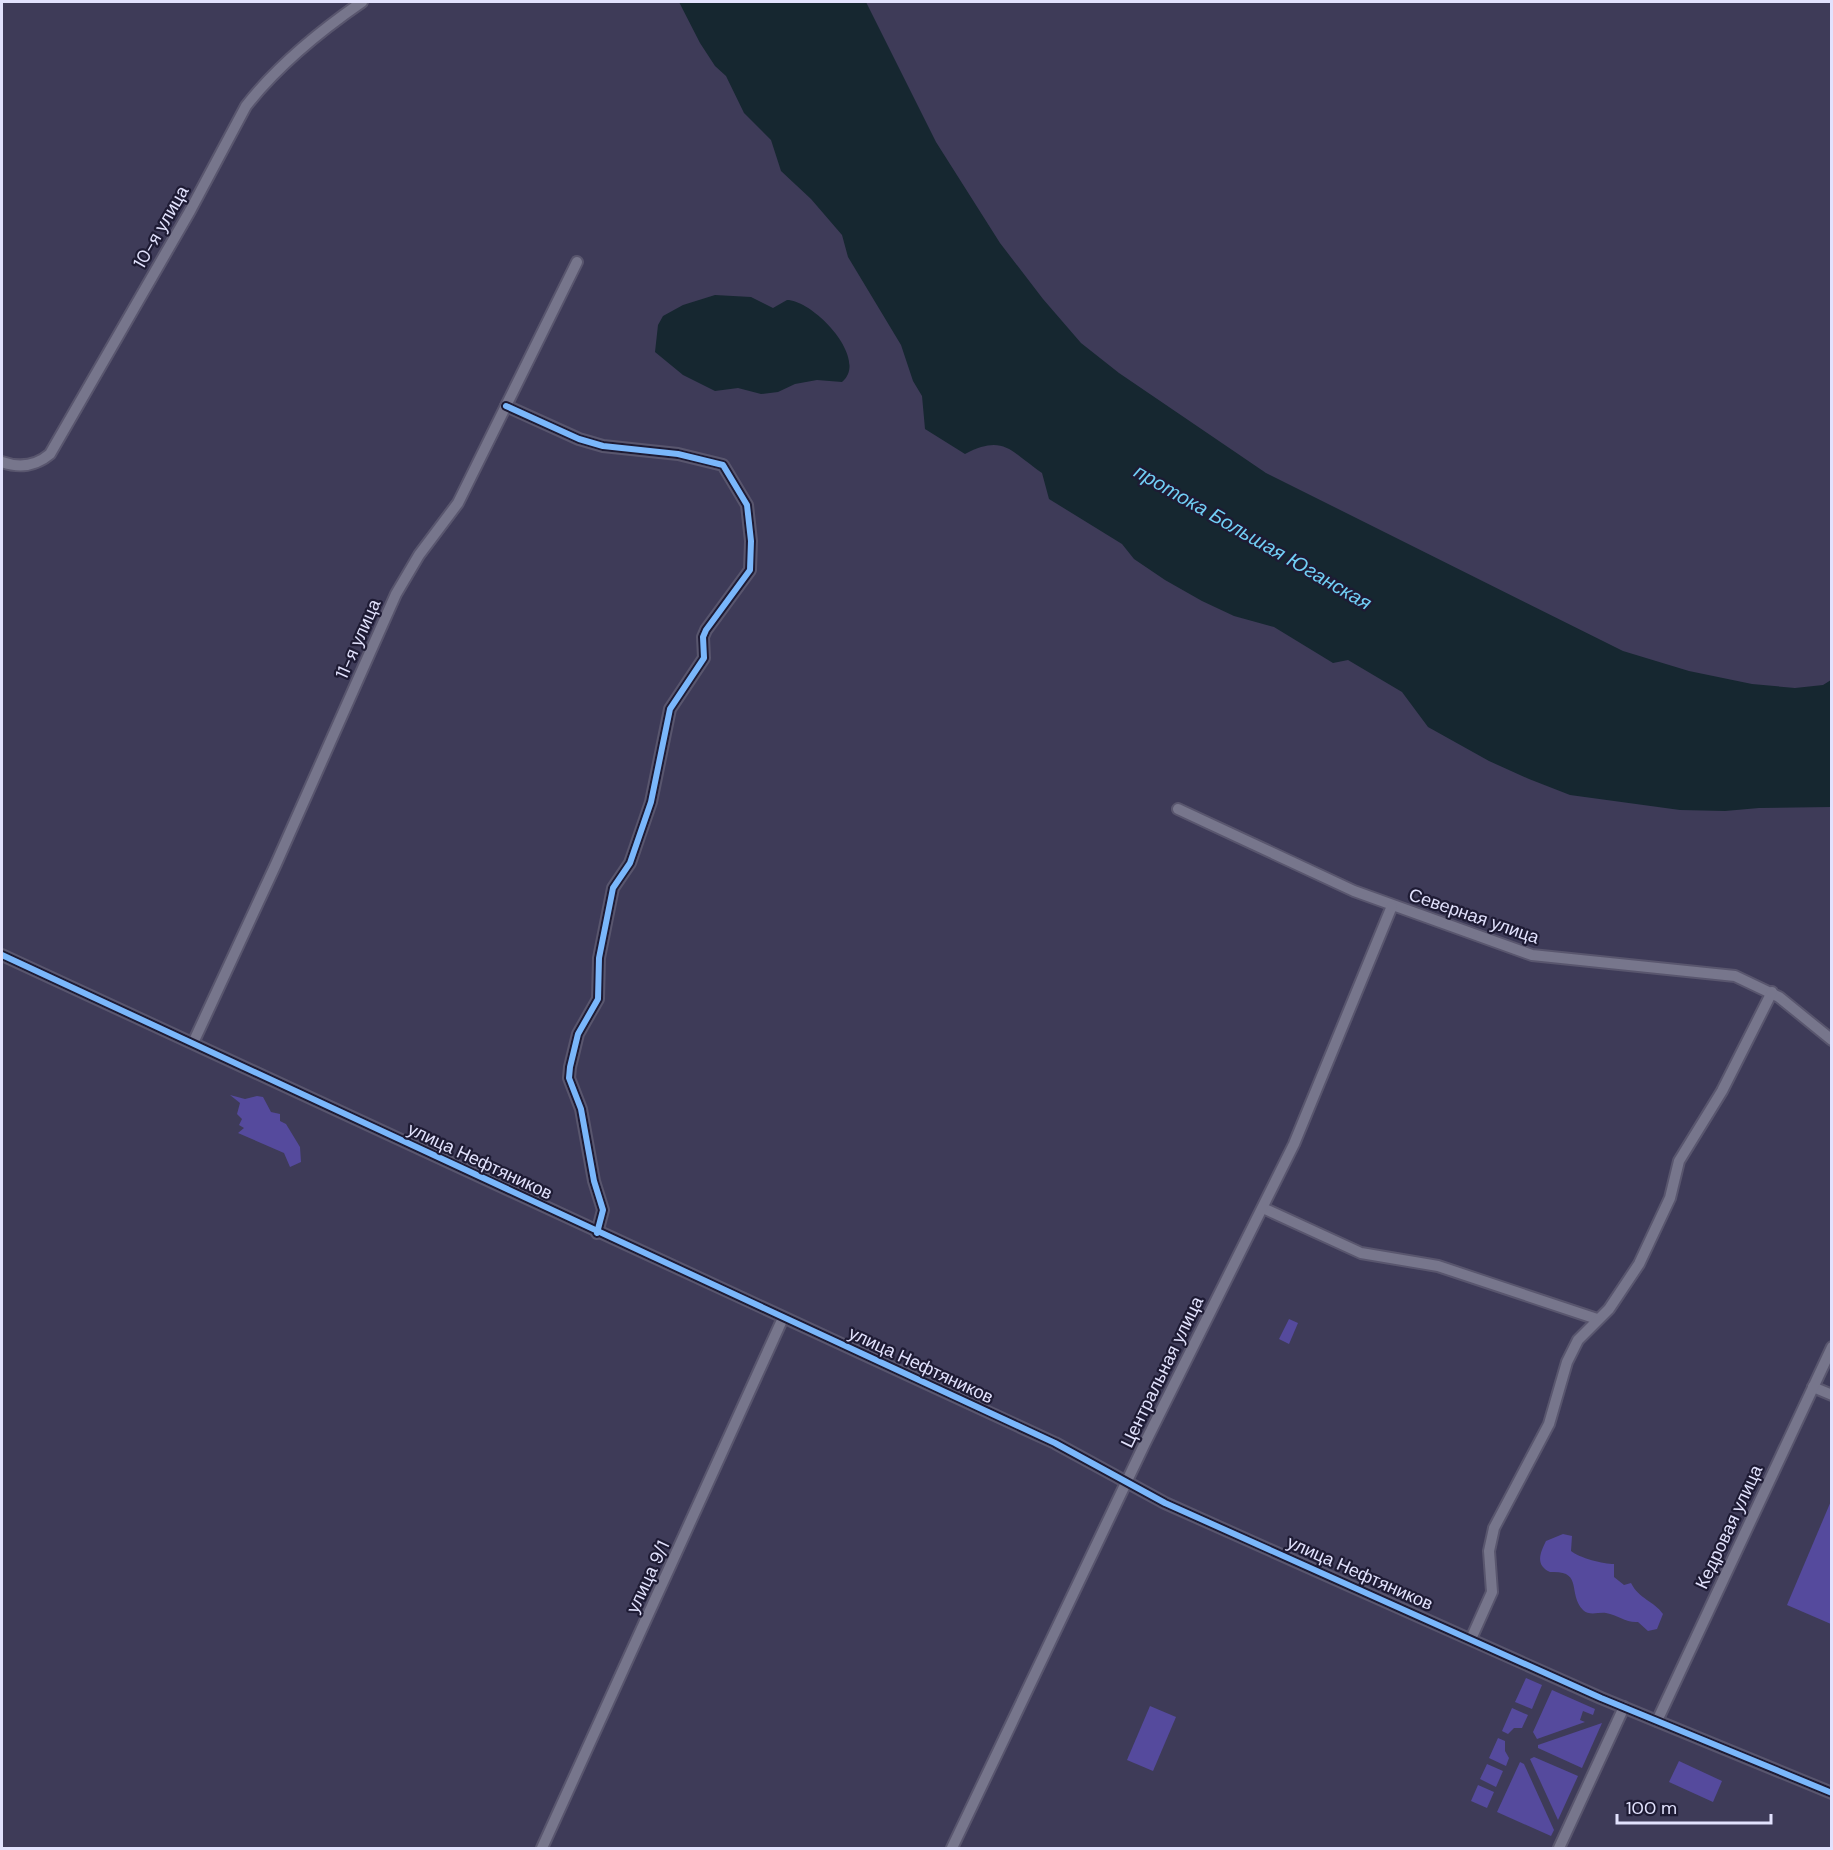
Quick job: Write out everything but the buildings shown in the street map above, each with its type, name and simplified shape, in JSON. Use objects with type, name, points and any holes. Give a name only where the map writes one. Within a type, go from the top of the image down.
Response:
[{"type":"street","name":"10-я улица","points":[[2,462],[12,465],[35,464],[50,454],[190,211],[246,106],[258,91],[324,28],[362,2]]},
{"type":"street","name":"11-я улица","points":[[193,1043],[276,864],[396,594],[418,555],[458,503],[577,262]]},
{"type":"street","points":[[506,406],[579,439],[603,446],[678,454],[723,465],[747,506],[751,541],[750,570],[705,630],[704,658],[675,700],[668,717],[651,802],[630,863],[614,888],[599,958],[598,999],[578,1034],[570,1066],[569,1078],[581,1109],[589,1157],[603,1210],[597,1233]]},
{"type":"street","name":"Северная улица","points":[[1178,809],[1354,891],[1532,955],[1723,974],[1772,992],[1794,1007],[1832,1040]]},
{"type":"street","name":"Центральная улица","points":[[952,1848],[1126,1482],[1307,1115],[1392,906]]},
{"type":"street","name":"улица Нефтяников","points":[[2,955],[597,1233],[1055,1443],[1166,1503],[1624,1707],[1832,1793]]},
{"type":"street","points":[[1471,1639],[1492,1592],[1489,1551],[1494,1528],[1549,1424],[1567,1362],[1578,1340],[1609,1309],[1639,1264],[1667,1207],[1679,1161],[1722,1091],[1772,992]]},
{"type":"street","points":[[1263,1208],[1361,1253],[1438,1266],[1597,1319]]},
{"type":"street","name":"улица 9/1","points":[[542,1848],[783,1318]]},
{"type":"street","name":"Кедровая улица","points":[[1657,1721],[1832,1347]]},
{"type":"street","points":[[1813,1387],[1832,1395]]},
{"type":"street","points":[[1559,1848],[1624,1707]]},
{"type":"shaded area","points":[[230,1095],[245,1099],[263,1097],[271,1112],[280,1114],[280,1121],[286,1124],[300,1147],[301,1162],[290,1167],[284,1153],[238,1133],[244,1128],[239,1125],[242,1119],[237,1114],[240,1103]]},
{"type":"shaded area","points":[[1289,1319],[1298,1323],[1289,1344],[1279,1339]]},
{"type":"shaded area","points":[[1831,1501],[1831,1624],[1787,1605]]},
{"type":"shaded area","points":[[1563,1534],[1572,1536],[1571,1551],[1592,1560],[1614,1564],[1614,1577],[1624,1585],[1631,1583],[1638,1593],[1663,1614],[1657,1629],[1648,1631],[1638,1622],[1606,1613],[1591,1613],[1583,1610],[1578,1603],[1571,1579],[1561,1572],[1550,1572],[1542,1566],[1540,1558],[1546,1541]]},
{"type":"shaded area","points":[[1526,1678],[1542,1685],[1532,1709],[1515,1702]]},
{"type":"shaded area","points":[[1552,1690],[1595,1709],[1593,1715],[1583,1711],[1580,1720],[1585,1722],[1537,1739],[1533,1732]]},
{"type":"shaded area","points":[[1150,1706],[1176,1717],[1153,1771],[1127,1760]]},
{"type":"shaded area","points":[[1512,1708],[1528,1715],[1522,1728],[1514,1728],[1508,1734],[1502,1731]]},
{"type":"shaded area","points":[[1602,1723],[1582,1768],[1538,1748],[1538,1745]]},
{"type":"shaded area","points":[[1498,1738],[1505,1741],[1505,1751],[1509,1758],[1506,1766],[1489,1758]]},
{"type":"shaded area","points":[[1534,1757],[1578,1776],[1558,1820],[1530,1759]]},
{"type":"shaded area","points":[[1679,1761],[1722,1781],[1713,1802],[1669,1782]]},
{"type":"shaded area","points":[[1520,1762],[1524,1764],[1554,1830],[1551,1836],[1497,1812]]},
{"type":"shaded area","points":[[1487,1764],[1503,1771],[1496,1787],[1480,1779]]},
{"type":"shaded area","points":[[1478,1785],[1494,1792],[1487,1808],[1471,1801]]},
{"type":"water","name":"протока Большая Юганская","points":[[679,2],[866,2],[936,142],[1000,243],[1043,299],[1081,343],[1119,373],[1266,473],[1623,651],[1689,671],[1752,684],[1795,688],[1823,685],[1831,680],[1831,807],[1725,811],[1680,810],[1570,795],[1529,779],[1489,761],[1428,727],[1402,692],[1348,660],[1333,663],[1274,627],[1234,616],[1165,580],[1134,559],[1122,544],[1049,499],[1042,473],[1014,452],[998,445],[989,445],[965,454],[925,429],[922,396],[913,381],[901,345],[848,257],[842,235],[811,199],[781,171],[771,140],[744,113],[726,76],[715,66],[700,43]]},
{"type":"water","points":[[715,295],[751,297],[773,308],[787,300],[798,303],[823,320],[835,332],[849,359],[849,372],[842,382],[817,380],[795,384],[778,392],[761,394],[738,388],[715,391],[683,375],[655,352],[658,325],[663,316],[683,305]]},
{"type":"cycle path","points":[[506,406],[579,439],[603,446],[678,454],[723,465],[747,505],[751,541],[750,570],[706,630],[703,637],[704,658],[670,709],[651,802],[630,863],[613,888],[599,958],[598,999],[578,1034],[570,1067],[569,1078],[581,1109],[594,1181],[603,1210],[597,1233]]},
{"type":"cycle path","points":[[2,955],[1055,1443],[1165,1503],[1601,1698],[1832,1793]]}]
